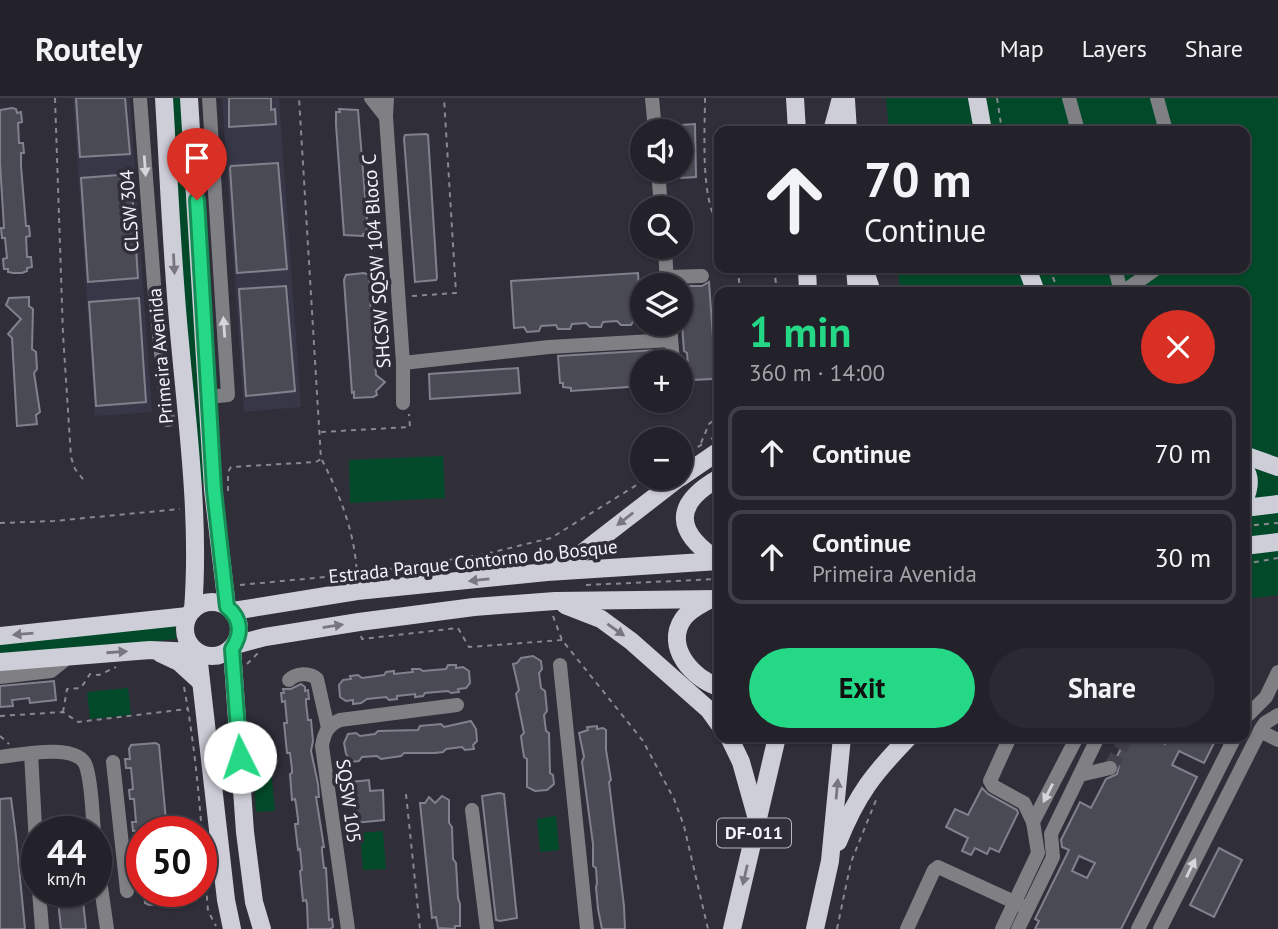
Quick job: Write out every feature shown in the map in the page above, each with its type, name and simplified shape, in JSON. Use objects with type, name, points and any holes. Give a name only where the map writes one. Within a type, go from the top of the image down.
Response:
[{"type":"main road","name":"Primeira Avenida","points":[[164,98],[192,488],[194,556],[190,613]]},
{"type":"main road","points":[[189,98],[214,490],[225,586],[230,609],[240,628],[233,647],[234,681],[246,832],[254,902],[262,929]]},
{"type":"main road","points":[[795,98],[797,126]]},
{"type":"main road","points":[[834,126],[843,98]]},
{"type":"main road","points":[[843,98],[847,126]]},
{"type":"main road","points":[[977,98],[982,126]]},
{"type":"main road","points":[[693,468],[714,454]]},
{"type":"main road","points":[[1250,458],[1278,467]]},
{"type":"main road","points":[[714,481],[691,498],[686,507],[685,519],[698,547],[714,558]]},
{"type":"main road","points":[[192,488],[201,492],[214,490]]},
{"type":"main road","points":[[547,572],[578,556],[663,490]]},
{"type":"main road","points":[[1250,507],[1278,504]]},
{"type":"main road","points":[[1250,545],[1278,542]]},
{"type":"main road","points":[[153,621],[180,607],[185,600],[194,556]]},
{"type":"main road","name":"Estrada Parque Contorno do Bosque","points":[[230,609],[264,606],[357,582],[714,561]]},
{"type":"main road","points":[[225,586],[236,601],[264,606]]},
{"type":"main road","points":[[0,662],[150,650],[217,656],[233,647],[474,607],[551,601],[714,599]]},
{"type":"main road","points":[[714,600],[684,617],[677,633],[677,643],[692,671],[714,685]]},
{"type":"main road","points":[[551,601],[601,619],[631,641],[714,717]]},
{"type":"main road","points":[[0,636],[153,621],[190,613],[209,602],[230,609]]},
{"type":"main road","points":[[190,613],[185,633],[189,644],[197,653]]},
{"type":"main road","points":[[234,681],[239,664],[246,654],[264,643]]},
{"type":"main road","points":[[150,650],[179,662],[192,684]]},
{"type":"main road","points":[[197,653],[192,684],[232,929]]},
{"type":"main road","points":[[731,742],[741,762],[757,820]]},
{"type":"main road","name":"DF-011","points":[[732,929],[776,742]]},
{"type":"main road","points":[[816,929],[830,861],[842,742]]},
{"type":"main road","points":[[830,861],[852,808],[876,771],[904,742]]},
{"type":"main road","points":[[219,839],[232,832],[246,832]]},
{"type":"street","name":"CLSW 304","points":[[141,98],[154,284],[168,421]]},
{"type":"street","points":[[209,98],[229,395],[209,397]]},
{"type":"street","points":[[373,98],[380,98]]},
{"type":"street","points":[[373,98],[386,117]]},
{"type":"street","name":"SHCSW SQSW 104 Bloco C","points":[[387,98],[403,403]]},
{"type":"street","points":[[652,98],[654,119]]},
{"type":"street","points":[[1069,98],[1077,126]]},
{"type":"street","points":[[1157,98],[1165,126]]},
{"type":"street","points":[[195,173],[214,179]]},
{"type":"street","points":[[202,280],[219,262]]},
{"type":"street","points":[[1129,287],[1150,273]]},
{"type":"street","points":[[693,277],[702,276]]},
{"type":"street","points":[[154,284],[176,294]]},
{"type":"street","points":[[670,336],[671,350]]},
{"type":"street","points":[[403,363],[549,347],[670,340]]},
{"type":"street","points":[[166,404],[185,400]]},
{"type":"street","points":[[0,677],[51,671],[71,655]]},
{"type":"street","points":[[559,665],[587,929]]},
{"type":"street","points":[[1250,714],[1275,688],[1278,672]]},
{"type":"street","name":"SQSW 105","points":[[289,680],[294,676],[309,674],[317,679],[328,728],[322,746],[348,929]]},
{"type":"street","points":[[328,728],[340,720],[457,705]]},
{"type":"street","points":[[1160,929],[1262,727],[1278,715]]},
{"type":"street","points":[[1250,716],[1278,740]]},
{"type":"street","points":[[1008,742],[990,781],[993,786],[1024,803],[1034,823],[1038,853],[1021,905],[1018,929]]},
{"type":"street","points":[[1034,823],[1074,742]]},
{"type":"street","points":[[1002,929],[1053,857],[1051,834],[1096,742]]},
{"type":"street","points":[[1138,929],[1232,742]]},
{"type":"street","points":[[0,757],[70,752],[85,762],[92,816]]},
{"type":"street","points":[[31,753],[34,816]]},
{"type":"street","points":[[113,762],[126,881]]},
{"type":"street","points":[[1080,775],[1110,768]]},
{"type":"street","points":[[472,810],[487,929]]},
{"type":"street","points":[[1034,823],[1051,834]]},
{"type":"street","points":[[112,860],[124,860]]},
{"type":"street","points":[[907,929],[934,870],[938,867],[1021,905]]},
{"type":"street","points":[[40,907],[42,929]]},
{"type":"street","points":[[104,907],[107,929]]},
{"type":"path","points":[[55,98],[63,334],[71,457],[75,469],[86,484]]},
{"type":"path","points":[[398,297],[457,293],[444,98]]},
{"type":"path","points":[[705,98],[707,199],[714,219]]},
{"type":"path","points":[[997,98],[1001,126]]},
{"type":"path","points":[[320,432],[410,427],[409,409],[403,403]]},
{"type":"path","points":[[699,446],[714,420]]},
{"type":"path","points":[[693,450],[714,437]]},
{"type":"path","points":[[321,459],[335,486],[345,515],[357,559],[357,582]]},
{"type":"path","points":[[225,586],[357,582],[481,555],[551,538],[630,489]]},
{"type":"path","points":[[1250,525],[1278,523]]},
{"type":"path","points":[[1250,563],[1278,558]]},
{"type":"path","points":[[551,601],[562,640],[643,741],[674,799],[684,826],[708,929]]},
{"type":"path","points":[[351,636],[361,635],[362,639],[458,628],[469,647],[562,640]]},
{"type":"path","points":[[246,665],[264,643]]},
{"type":"path","points":[[63,712],[67,689],[81,688],[90,674],[110,672],[125,664]]},
{"type":"path","points":[[192,684],[188,709],[200,806],[208,911],[217,929]]},
{"type":"path","points":[[0,716],[63,712],[78,722],[188,709]]},
{"type":"path","points":[[406,794],[420,929]]},
{"type":"path","points":[[837,929],[851,862],[877,798]]},
{"type":"shaded area","points":[[73,98],[130,98],[152,412],[95,416]]},
{"type":"shaded area","points":[[222,98],[279,98],[301,407],[244,412]]},
{"type":"green space","points":[[169,98],[182,98],[204,484],[199,481]]},
{"type":"green space","points":[[886,98],[1278,98],[1278,595],[1250,598],[1250,287],[900,287],[898,273],[1250,273],[1250,126],[889,126]]},
{"type":"green space","points":[[443,456],[445,498],[350,503],[349,460]]},
{"type":"green space","points":[[175,624],[176,639],[0,658],[0,643]]},
{"type":"green space","points":[[128,688],[131,715],[90,719],[87,692]]},
{"type":"green space","points":[[271,768],[275,811],[256,812],[253,770]]},
{"type":"green space","points":[[556,816],[559,850],[540,852],[537,819]]},
{"type":"green space","points":[[383,831],[386,869],[363,870],[360,833]]},
{"type":"building","points":[[76,98],[125,98],[130,154],[80,157]]},
{"type":"building","points":[[229,98],[271,98],[271,110],[275,109],[276,124],[229,127]]},
{"type":"building","points":[[16,109],[17,113],[21,112],[22,122],[18,123],[19,143],[23,143],[21,166],[26,226],[29,226],[30,236],[26,237],[27,257],[31,257],[32,267],[22,273],[4,269],[3,259],[7,258],[1,228],[4,228],[0,110]]},
{"type":"building","points":[[339,109],[358,110],[367,220],[367,233],[363,236],[344,235],[336,125],[336,112],[340,112]]},
{"type":"building","points":[[693,124],[696,177],[693,177]]},
{"type":"building","points":[[426,134],[437,278],[415,282],[404,138],[405,135]]},
{"type":"building","points":[[278,163],[287,269],[237,273],[230,168]]},
{"type":"building","points":[[131,174],[138,278],[88,282],[81,178]]},
{"type":"building","points":[[630,274],[630,325],[621,325],[617,321],[603,322],[601,327],[590,327],[586,323],[572,324],[570,329],[558,329],[556,325],[541,326],[539,331],[527,332],[524,327],[514,328],[511,281]]},
{"type":"building","points":[[346,275],[369,275],[369,281],[378,289],[370,299],[371,312],[380,320],[372,325],[374,343],[383,351],[375,361],[376,375],[385,382],[376,391],[377,395],[354,398],[344,280]]},
{"type":"building","points":[[709,282],[714,338],[712,379],[693,380],[693,350],[684,350],[683,336],[693,336],[693,286],[702,286]]},
{"type":"building","points":[[286,286],[295,391],[246,396],[239,289]]},
{"type":"building","points":[[29,297],[29,306],[33,309],[32,349],[36,352],[37,369],[34,373],[40,412],[36,415],[37,424],[17,426],[12,338],[8,334],[21,319],[6,305],[9,298]]},
{"type":"building","points":[[139,298],[146,402],[96,406],[89,302]]},
{"type":"building","points":[[630,352],[630,387],[571,391],[571,388],[563,387],[563,383],[560,383],[558,356]]},
{"type":"building","points":[[518,368],[520,393],[430,399],[429,374]]},
{"type":"building","points":[[533,656],[541,661],[542,669],[539,673],[541,688],[545,691],[547,711],[544,715],[546,731],[549,733],[550,773],[553,775],[554,784],[547,790],[535,791],[527,787],[527,759],[524,757],[522,744],[521,736],[524,733],[513,664],[521,658]]},
{"type":"building","points":[[448,665],[463,667],[469,671],[470,683],[466,688],[458,689],[459,692],[425,693],[415,697],[415,694],[397,696],[397,699],[389,700],[386,697],[367,699],[353,704],[353,700],[346,701],[340,697],[339,685],[343,680],[351,679],[350,676],[358,675],[362,678],[394,671],[394,674],[413,672],[412,669],[446,669]]},
{"type":"building","points":[[54,681],[56,700],[30,703],[29,698],[12,700],[13,706],[0,707],[0,686]]},
{"type":"building","points":[[301,684],[305,691],[308,690],[309,699],[306,699],[306,703],[308,720],[311,720],[311,751],[318,784],[319,797],[316,797],[324,847],[322,851],[326,868],[329,920],[332,919],[333,927],[330,929],[308,929],[307,904],[306,900],[303,901],[300,849],[298,850],[295,824],[298,824],[298,819],[295,799],[292,800],[292,769],[290,753],[287,753],[285,701],[282,702],[281,693],[284,693],[283,689],[291,689]]},
{"type":"building","points":[[471,721],[476,729],[477,741],[473,745],[474,749],[465,750],[462,747],[435,753],[404,753],[401,756],[381,759],[377,756],[362,757],[359,761],[351,762],[346,754],[344,743],[348,734],[356,733],[360,736],[378,731],[418,730],[420,726],[441,724],[444,727]]},
{"type":"building","points":[[597,726],[597,729],[606,730],[625,929],[602,929],[598,909],[596,868],[593,866],[593,844],[582,762],[584,757],[579,733],[588,730],[587,727]]},
{"type":"building","points":[[1124,742],[1214,742],[1204,763],[1179,751],[1172,765],[1197,777],[1121,929],[1035,929],[1039,921],[1035,919],[1069,850],[1062,847],[1061,840],[1080,802],[1091,808],[1106,779],[1117,774],[1119,766],[1115,760]],"holes":[[[1079,856],[1095,863],[1087,878],[1072,871]]]},
{"type":"building","points":[[131,745],[159,745],[166,816],[135,816],[134,799],[130,799],[129,790],[133,789],[131,768],[126,768],[125,759],[130,759]]},
{"type":"building","points":[[369,780],[370,791],[383,790],[384,820],[355,823],[351,782]]},
{"type":"building","points":[[982,788],[1018,813],[999,852],[990,848],[987,854],[975,848],[971,855],[962,851],[968,838],[946,827],[955,809],[968,815]]},
{"type":"building","points":[[504,794],[517,918],[500,921],[496,920],[482,796]]},
{"type":"building","points":[[442,796],[449,800],[453,859],[456,863],[460,926],[455,926],[455,929],[438,928],[436,917],[432,918],[420,803],[425,803],[429,797],[435,803]]},
{"type":"building","points":[[11,798],[25,929],[0,929],[0,799]]},
{"type":"building","points":[[1219,848],[1242,860],[1214,917],[1190,905]]},
{"type":"building","points":[[59,907],[84,907],[86,929],[61,929]]},
{"type":"tunnel","points":[[1110,768],[1124,742]]},
{"type":"route","points":[[197,200],[214,490],[227,607],[233,611],[240,628],[238,640],[232,649],[240,757]]}]
